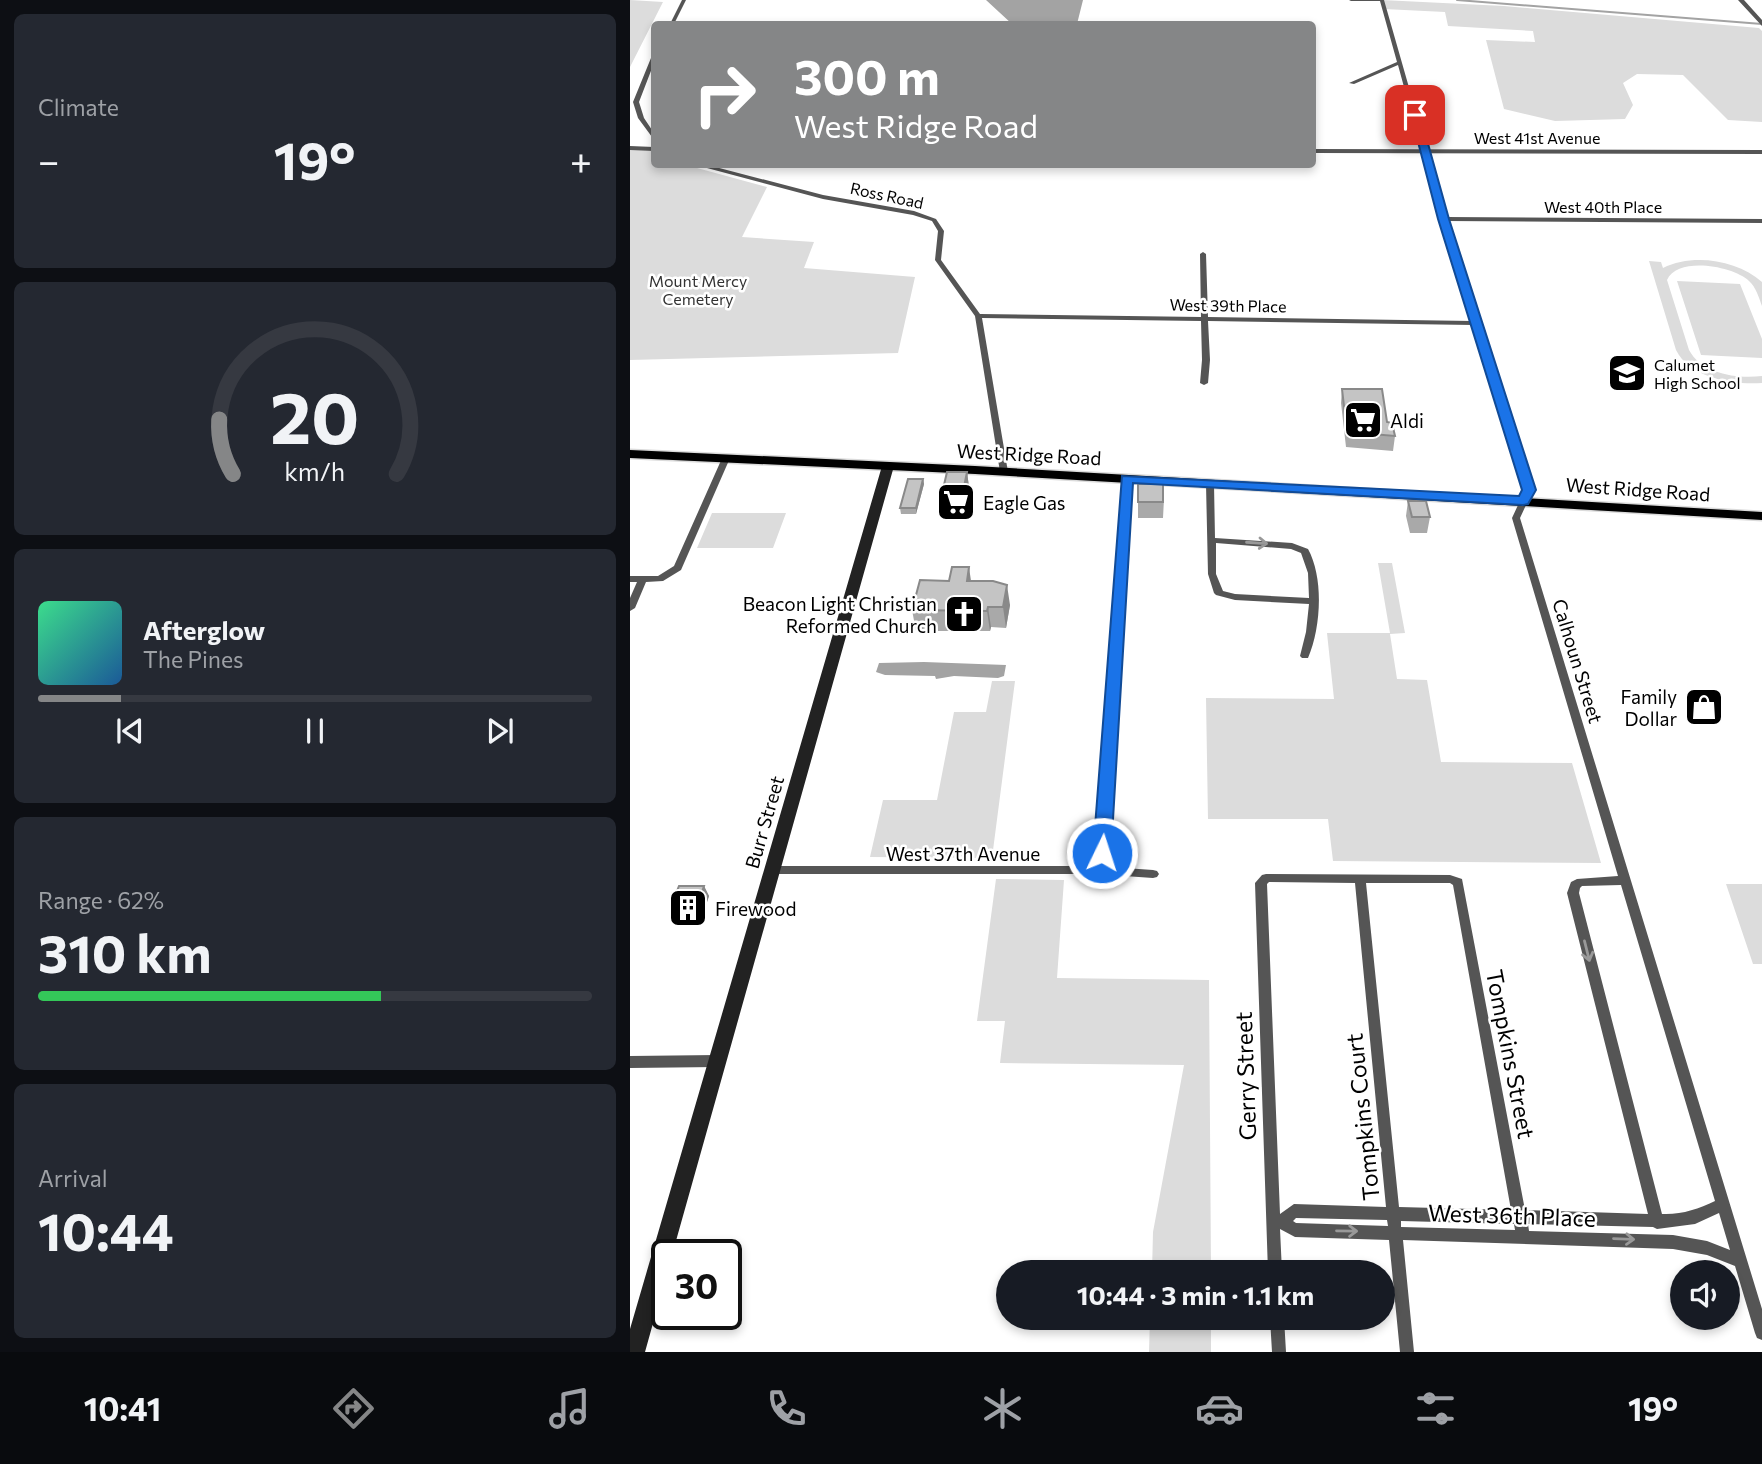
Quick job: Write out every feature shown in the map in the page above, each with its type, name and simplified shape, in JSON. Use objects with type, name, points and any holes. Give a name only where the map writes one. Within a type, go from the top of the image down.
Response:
[{"type":"main road","name":"West Ridge Road","points":[[630,454],[1004,472],[1762,516]]},
{"type":"main road","name":"Burr Street","points":[[634,1352],[888,466]]},
{"type":"street","points":[[674,21],[684,0]]},
{"type":"street","points":[[1351,0],[1382,0]]},
{"type":"street","name":"Calhoun Street","points":[[1382,0],[1443,219],[1529,490],[1516,518],[1740,1260]]},
{"type":"street","points":[[1741,0],[1761,23]]},
{"type":"street","points":[[1352,83],[1400,61]]},
{"type":"street","points":[[651,65],[636,102],[641,118],[651,132]]},
{"type":"street","points":[[630,148],[651,149]]},
{"type":"street","name":"West 41st Avenue","points":[[1316,151],[1762,152]]},
{"type":"street","name":"Ross Road","points":[[711,168],[823,197],[914,213],[934,220],[941,231],[937,260],[978,316],[1004,472]]},
{"type":"street","name":"West 40th Place","points":[[1443,219],[1762,220]]},
{"type":"street","points":[[1203,254],[1206,360],[1204,383]]},
{"type":"street","name":"West 39th Place","points":[[978,316],[1478,323]]},
{"type":"street","points":[[630,579],[665,577],[678,568],[726,458]]},
{"type":"street","points":[[1102,853],[1127,479]]},
{"type":"street","points":[[1210,484],[1213,577],[1221,594],[1312,601]]},
{"type":"street","points":[[1212,540],[1303,549],[1310,561],[1313,630],[1305,656]]},
{"type":"street","points":[[630,608],[643,579]]},
{"type":"street","name":"West 37th Avenue","points":[[772,870],[1096,870],[1153,874]]},
{"type":"street","name":"Gerry Street","points":[[1275,1260],[1277,1222],[1261,883],[1264,879],[1360,878]]},
{"type":"street","name":"Tompkins Street","points":[[1360,878],[1456,881],[1459,884],[1523,1236]]},
{"type":"street","name":"Tompkins Court","points":[[1360,878],[1407,1352]]},
{"type":"street","points":[[1624,880],[1585,881],[1575,885],[1574,898],[1657,1222]]},
{"type":"street","points":[[630,1062],[717,1061]]},
{"type":"street","name":"West 36th Place","points":[[1277,1222],[1294,1212],[1657,1222],[1686,1219],[1722,1205]]},
{"type":"street","name":"West 36th Place","points":[[1277,1222],[1294,1230],[1673,1242],[1707,1248],[1737,1260]]},
{"type":"street","name":"Calhoun Street","points":[[1740,1261],[1762,1333]]},
{"type":"street","points":[[1278,1330],[1279,1352]]},
{"type":"green space","points":[[630,0],[663,2],[651,21],[630,67]]},
{"type":"green space","points":[[1382,0],[1504,6],[1759,28],[1762,31],[1762,122],[1728,120],[1683,75],[1637,74],[1623,83],[1633,105],[1625,119],[1555,121],[1504,109],[1486,40],[1535,42],[1533,31],[1448,26],[1445,12],[1384,9]]},
{"type":"green space","name":"Mount Mercy Cemetery","points":[[630,149],[651,149],[651,168],[697,168],[767,187],[742,237],[814,242],[804,268],[915,277],[898,353],[630,360]]},
{"type":"green space","points":[[1649,261],[1661,262],[1663,268],[1688,261],[1714,261],[1740,268],[1762,282],[1762,306],[1749,281],[1731,271],[1694,266],[1682,268],[1667,280],[1689,350],[1695,358],[1702,365],[1721,373],[1742,377],[1762,376],[1762,383],[1738,383],[1713,378],[1683,360],[1676,350]]},
{"type":"green space","points":[[1677,281],[1740,284],[1762,339],[1762,358],[1701,355]]},
{"type":"green space","points":[[712,513],[786,513],[773,548],[697,548]]},
{"type":"green space","points":[[1378,563],[1392,563],[1405,633],[1390,634],[1397,679],[1427,680],[1441,762],[1572,763],[1601,863],[1333,861],[1328,819],[1208,819],[1206,698],[1334,699],[1327,633],[1390,633]]},
{"type":"green space","points":[[992,681],[1015,681],[992,858],[870,857],[883,800],[937,800],[954,712],[986,712]]},
{"type":"green space","points":[[996,879],[1064,880],[1057,978],[1209,980],[1211,1260],[1152,1260],[1153,1232],[1184,1065],[1000,1063],[1005,1021],[977,1021]]},
{"type":"green space","points":[[1726,884],[1762,884],[1762,964],[1753,964]]},
{"type":"green space","points":[[1150,1330],[1211,1330],[1211,1352],[1149,1352]]},
{"type":"shaded area","points":[[986,0],[1083,0],[1078,21],[1009,21]]},
{"type":"shaded area","points":[[879,663],[1006,665],[1004,676],[998,678],[954,676],[936,679],[935,676],[885,675],[876,672]]},
{"type":"building","points":[[1342,389],[1382,389],[1387,422],[1392,423],[1395,436],[1347,432]]},
{"type":"building","points":[[947,472],[967,472],[961,502],[940,502]]},
{"type":"building","points":[[908,479],[923,479],[916,508],[900,508]]},
{"type":"building","points":[[1138,484],[1163,484],[1163,502],[1138,502]]},
{"type":"building","points":[[1408,501],[1426,501],[1430,517],[1412,517]]},
{"type":"building","points":[[952,567],[969,567],[967,581],[993,581],[1007,585],[1003,607],[988,607],[987,611],[912,610],[920,580],[949,581]]},
{"type":"building","points":[[679,886],[704,886],[699,901],[673,901]]},
{"type":"waterway","points":[[1457,0],[1762,24]]},
{"type":"place","name":"Calumet High School","points":[[1627,373]]},
{"type":"place","name":"Aldi","points":[[1363,420]]},
{"type":"place","name":"Eagle Gas","points":[[956,502]]},
{"type":"place","name":"Beacon Light Christian Reformed Church","points":[[964,614]]},
{"type":"place","name":"Family Dollar","points":[[1704,707]]},
{"type":"place","name":"Firewood","points":[[688,908]]},
{"type":"route","points":[[1102,853],[1127,479],[1523,501],[1529,490],[1443,219],[1415,115]]}]
